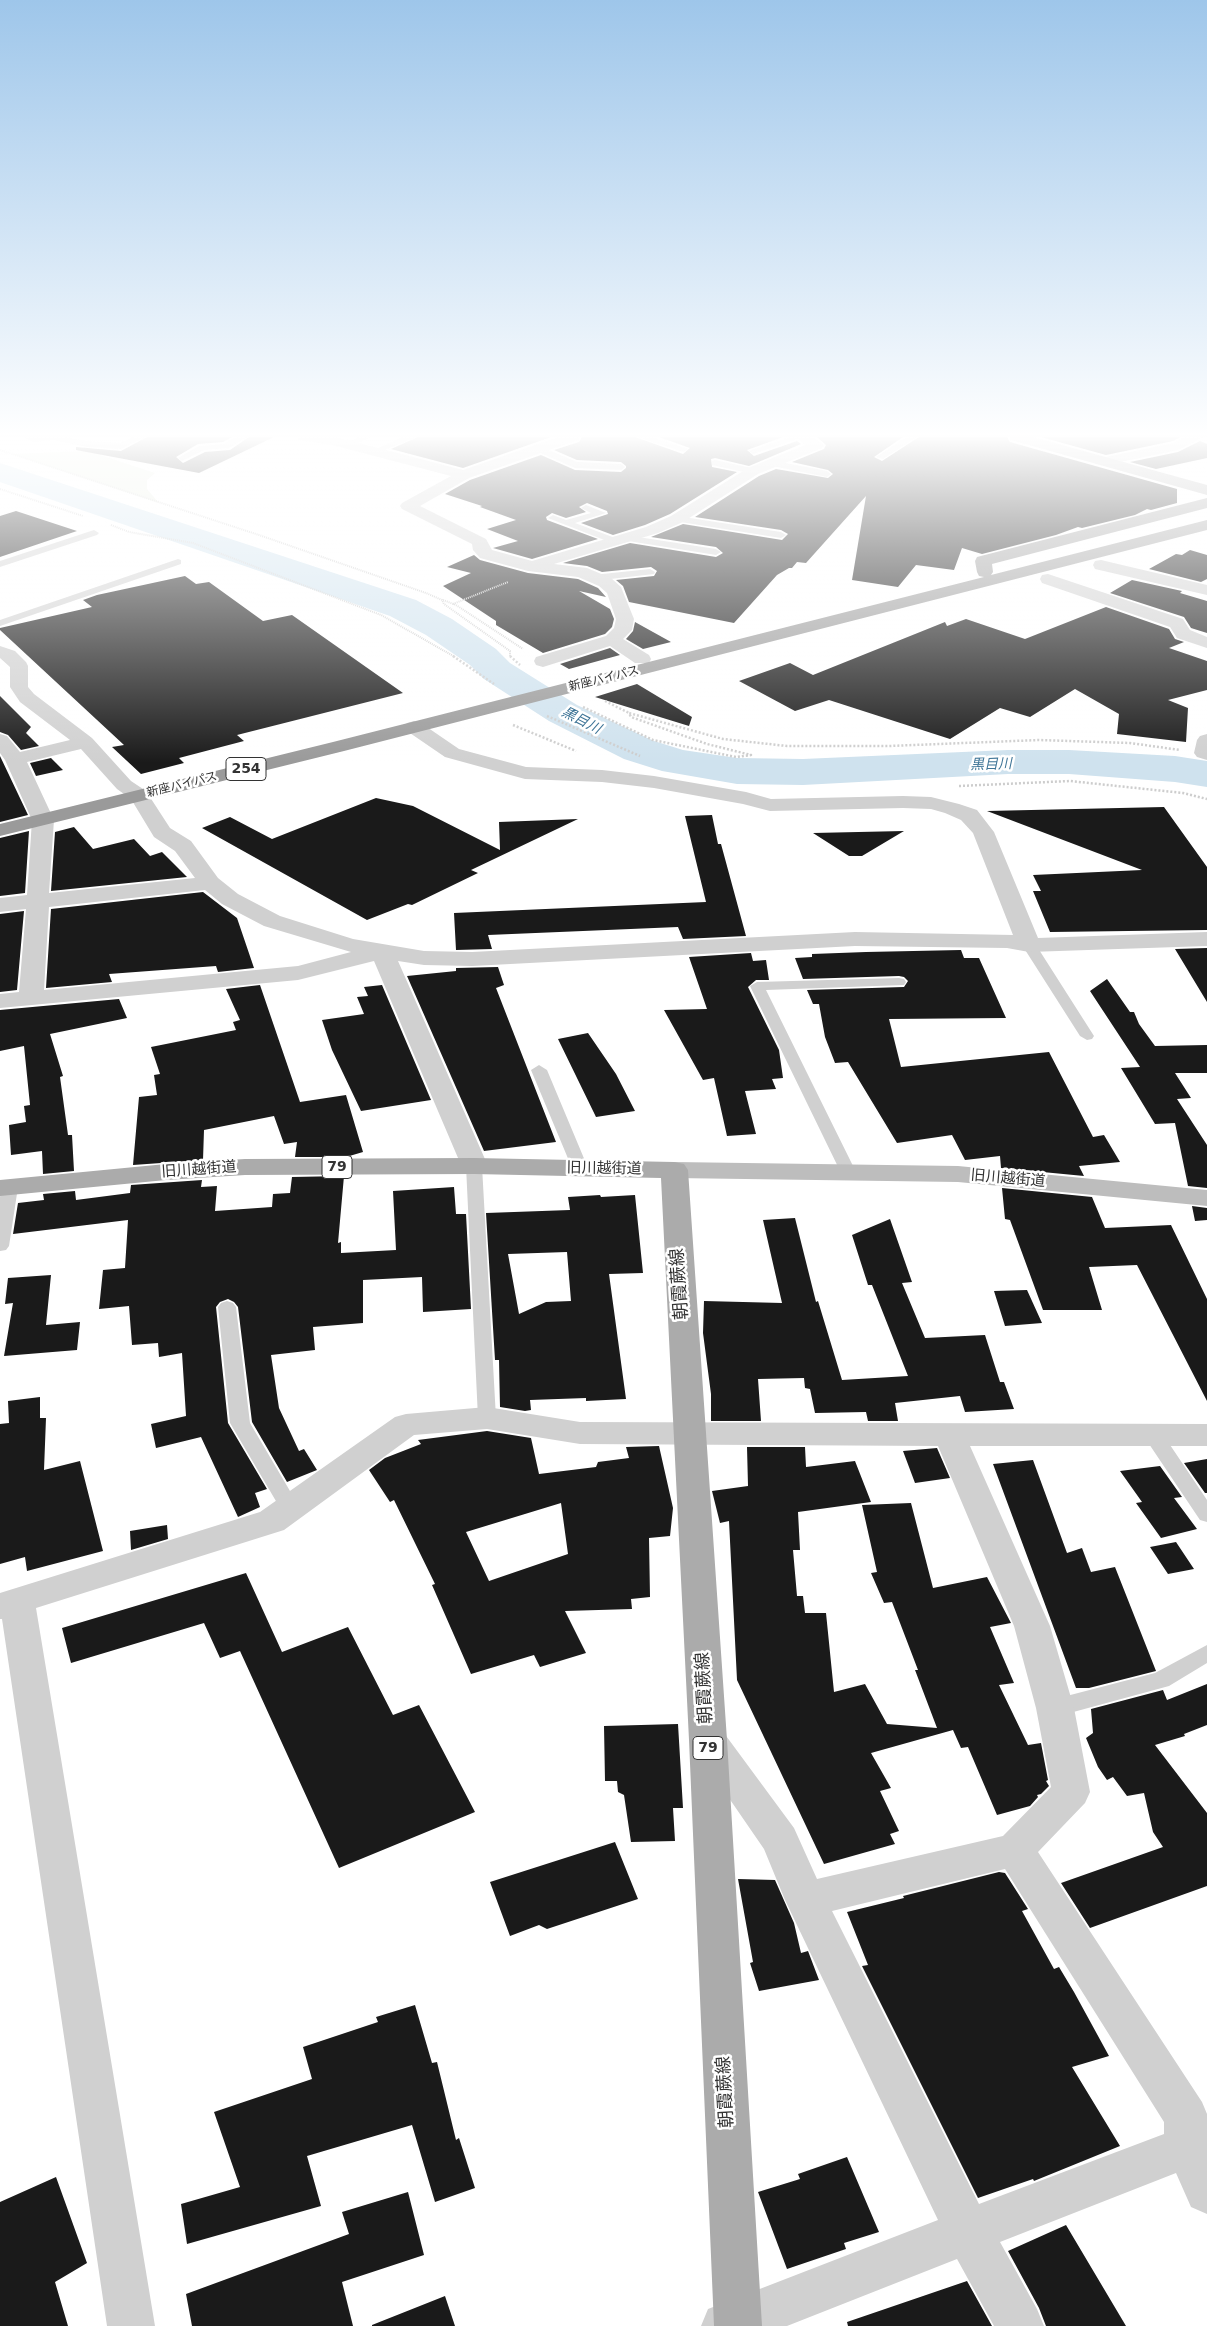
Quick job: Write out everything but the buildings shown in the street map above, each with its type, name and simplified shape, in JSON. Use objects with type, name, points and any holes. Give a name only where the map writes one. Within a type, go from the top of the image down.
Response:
[{"type":"highway","points":[[1043,546],[983,561],[991,575],[1027,583],[1184,546]]},
{"type":"highway","name":"新座バイパス","points":[[0,830],[41,814],[132,790],[486,703],[573,689],[1101,546]]},
{"type":"highway","name":"新座バイパス","points":[[573,689],[642,659],[1121,546]]},
{"type":"highway","name":"新座バイパス","points":[[132,790],[414,727],[486,703]]},
{"type":"highway","name":"新座バイパス","points":[[0,817],[41,814]]},
{"type":"main road","name":"旧川越街道","points":[[5,1187],[166,1172],[245,1167],[474,1166],[972,1175],[1207,1198]]},
{"type":"main road","name":"朝霞蕨線","points":[[674,1170],[708,1740],[734,2324]]},
{"type":"street","points":[[480,546],[481,550],[486,554],[528,566],[581,572],[605,582],[615,591],[625,619],[623,630],[612,640],[543,661]]},
{"type":"street","points":[[528,566],[600,546]]},
{"type":"street","points":[[1102,565],[1207,590]]},
{"type":"street","points":[[1048,579],[1177,623],[1183,634],[1207,643]]},
{"type":"street","points":[[612,640],[642,659]]},
{"type":"street","points":[[0,651],[8,655],[19,666],[9,681],[19,687],[26,698],[85,742],[132,790],[162,832],[183,846],[210,883],[230,899],[272,921],[349,945],[424,958],[472,959],[856,939],[999,941],[1029,945],[1207,939]]},
{"type":"street","points":[[414,727],[452,753],[525,773],[602,776],[654,782],[746,798],[770,805],[806,806],[903,802],[931,803],[952,808],[969,815],[983,832],[1029,945]]},
{"type":"street","points":[[0,740],[15,759],[41,814],[31,998]]},
{"type":"street","points":[[15,759],[85,742]]},
{"type":"street","points":[[0,906],[210,883]]},
{"type":"street","points":[[0,1001],[298,973],[382,952]]},
{"type":"street","points":[[382,952],[474,1166]]},
{"type":"street","points":[[130,2326],[9,1603],[272,1521],[406,1425],[487,1418],[580,1433],[691,1435],[1207,1435]]},
{"type":"street","points":[[805,1900],[1015,1850],[1070,1792],[1055,1708],[1032,1626],[949,1435]]},
{"type":"street","points":[[708,1740],[780,1840],[805,1900],[969,2233],[1020,2326]]},
{"type":"street","points":[[1015,1850],[1186,2117],[1197,2143],[1207,2191]]},
{"type":"street","points":[[734,2324],[1197,2143]]},
{"type":"lane","points":[[0,564],[56,546]]},
{"type":"lane","points":[[664,546],[716,552]]},
{"type":"lane","points":[[0,623],[178,562]]},
{"type":"lane","points":[[593,578],[650,572]]},
{"type":"lane","points":[[1029,945],[1087,1036]]},
{"type":"lane","points":[[848,1172],[756,986],[899,982]]},
{"type":"lane","points":[[539,1070],[580,1168]]},
{"type":"lane","points":[[474,1166],[487,1418]]},
{"type":"lane","points":[[0,1246],[5,1187]]},
{"type":"lane","points":[[227,1307],[240,1423],[290,1508]]},
{"type":"lane","points":[[1153,1435],[1207,1515]]},
{"type":"lane","points":[[1055,1708],[1161,1680],[1207,1653]]},
{"type":"path","points":[[200,546],[381,615],[467,664],[496,686]]},
{"type":"path","points":[[289,546],[453,604],[543,661]]},
{"type":"path","points":[[453,604],[544,568]]},
{"type":"path","points":[[442,600],[444,604],[510,652],[510,658],[522,666]]},
{"type":"path","points":[[573,689],[631,731],[653,740],[704,752],[736,757],[751,755],[707,744],[631,717],[629,713],[723,739],[787,746],[889,746],[1039,740],[1130,742],[1206,749]]},
{"type":"path","points":[[545,715],[643,757]]},
{"type":"waterway","name":"黒目川","points":[[218,546],[403,608],[439,627],[483,657],[497,671],[563,713],[639,750],[677,762],[737,771],[803,772],[1008,762],[1069,762],[1175,769],[1207,774]]}]
